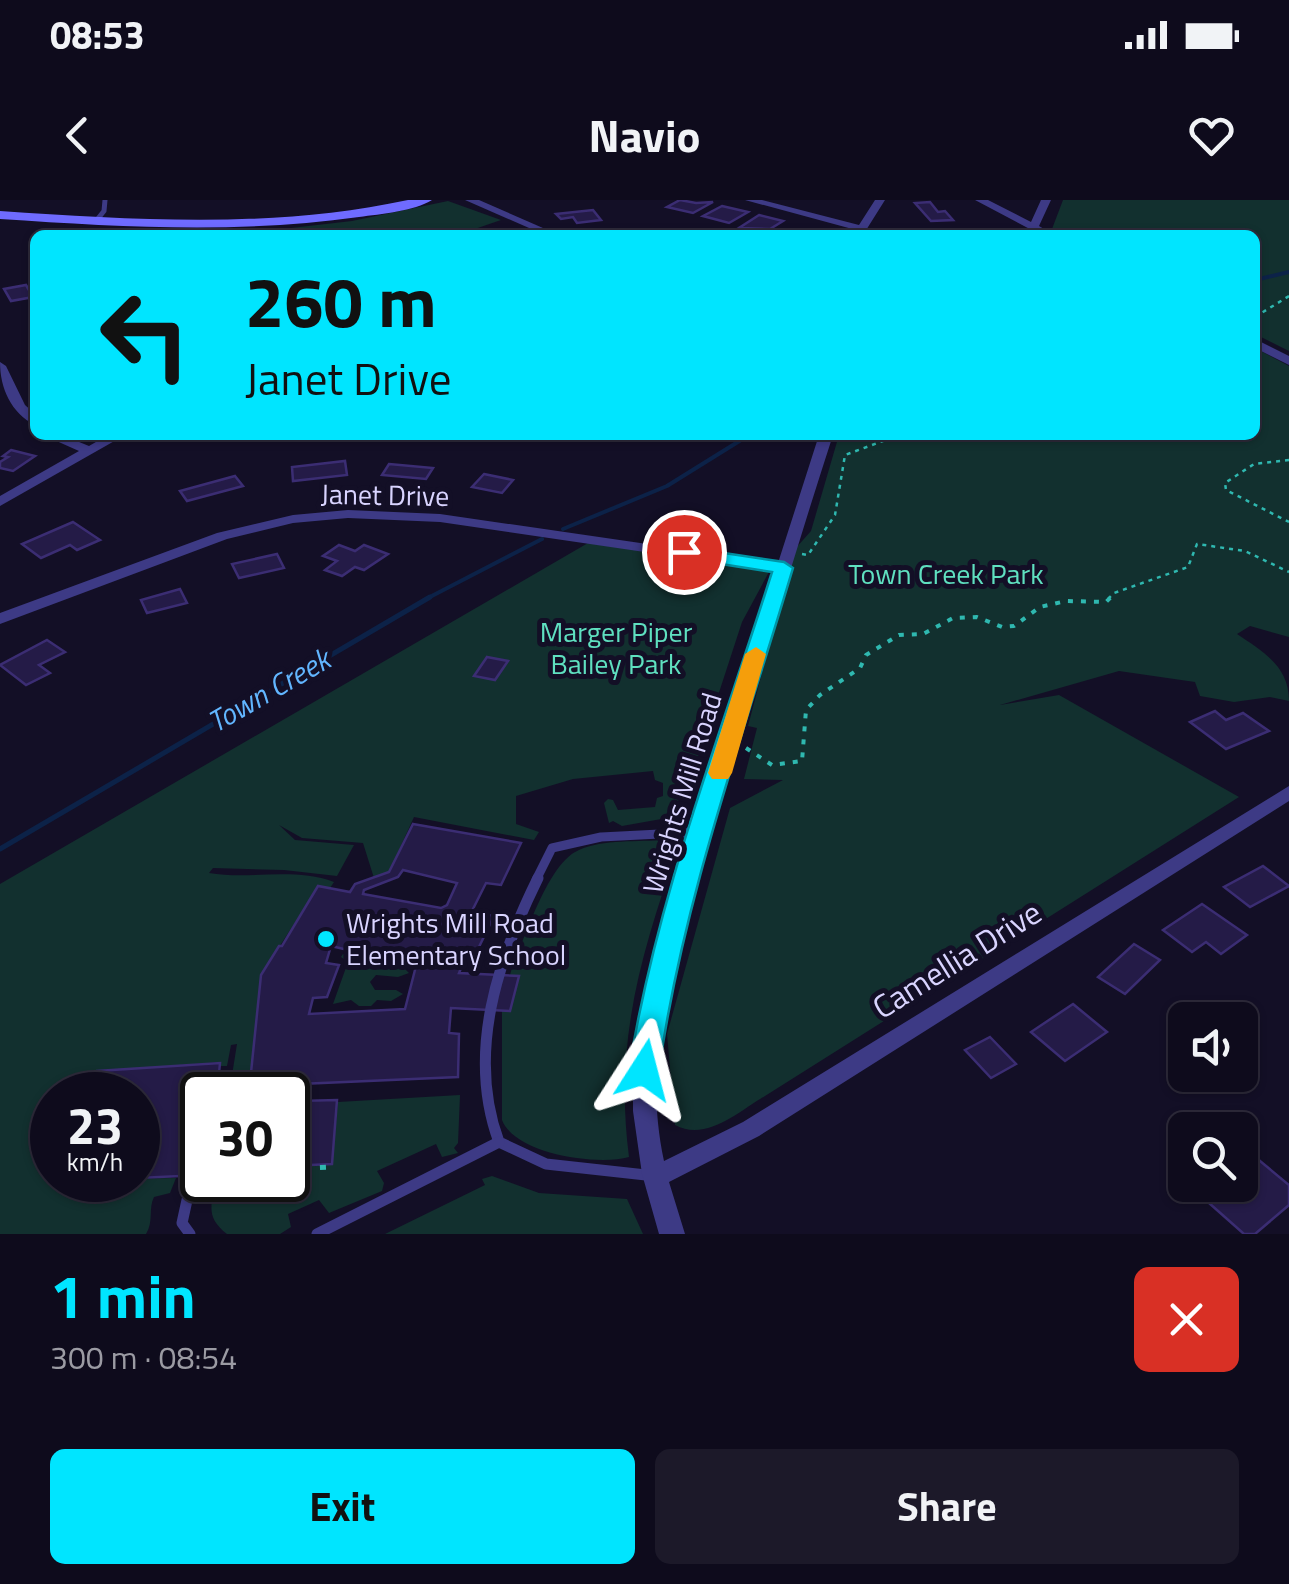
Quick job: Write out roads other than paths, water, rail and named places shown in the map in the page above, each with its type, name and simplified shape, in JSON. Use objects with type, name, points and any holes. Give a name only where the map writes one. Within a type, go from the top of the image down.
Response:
[{"type":"main road","points":[[232,230],[324,219],[426,200]]},
{"type":"main road","points":[[0,215],[211,230]]},
{"type":"street","points":[[470,200],[542,230]]},
{"type":"street","points":[[750,200],[853,230]]},
{"type":"street","points":[[861,230],[880,200]]},
{"type":"street","points":[[980,200],[1039,230]]},
{"type":"street","points":[[1034,227],[1046,200]]},
{"type":"street","points":[[1260,345],[1286,357]]},
{"type":"street","points":[[0,366],[19,406],[30,416]]},
{"type":"street","points":[[63,440],[91,451]]},
{"type":"street","points":[[0,502],[110,440]]},
{"type":"street","name":"Wrights Mill Road","points":[[672,1234],[646,1124],[644,1070],[654,1002],[702,832],[824,440]]},
{"type":"street","name":"Janet Drive","points":[[0,619],[222,536],[294,519],[348,514],[440,518],[784,568]]},
{"type":"street","name":"Camellia Drive","points":[[656,1176],[752,1130],[1289,792]]},
{"type":"lane","points":[[96,221],[104,211],[105,200]]},
{"type":"lane","points":[[656,1176],[546,1164],[499,1142],[488,1112],[488,1010],[512,931],[552,848],[600,837],[702,832]]},
{"type":"lane","points":[[317,1234],[499,1142]]},
{"type":"lane","points":[[187,1202],[182,1223],[190,1234]]},
{"type":"waterway","name":"Town Creek","points":[[1260,279],[1289,272]]},
{"type":"waterway","name":"Town Creek","points":[[563,529],[667,486],[741,440]]},
{"type":"waterway","name":"Town Creek","points":[[426,599],[542,539]]},
{"type":"waterway","name":"Town Creek","points":[[0,849],[430,597]]},
{"type":"place","name":"Wrights Mill Road Elementary School","points":[[326,939]]},
{"type":"park label","name":"Town Creek Park","points":[[946,574]]},
{"type":"park label","name":"Marger Piper Bailey Park","points":[[616,648]]}]
